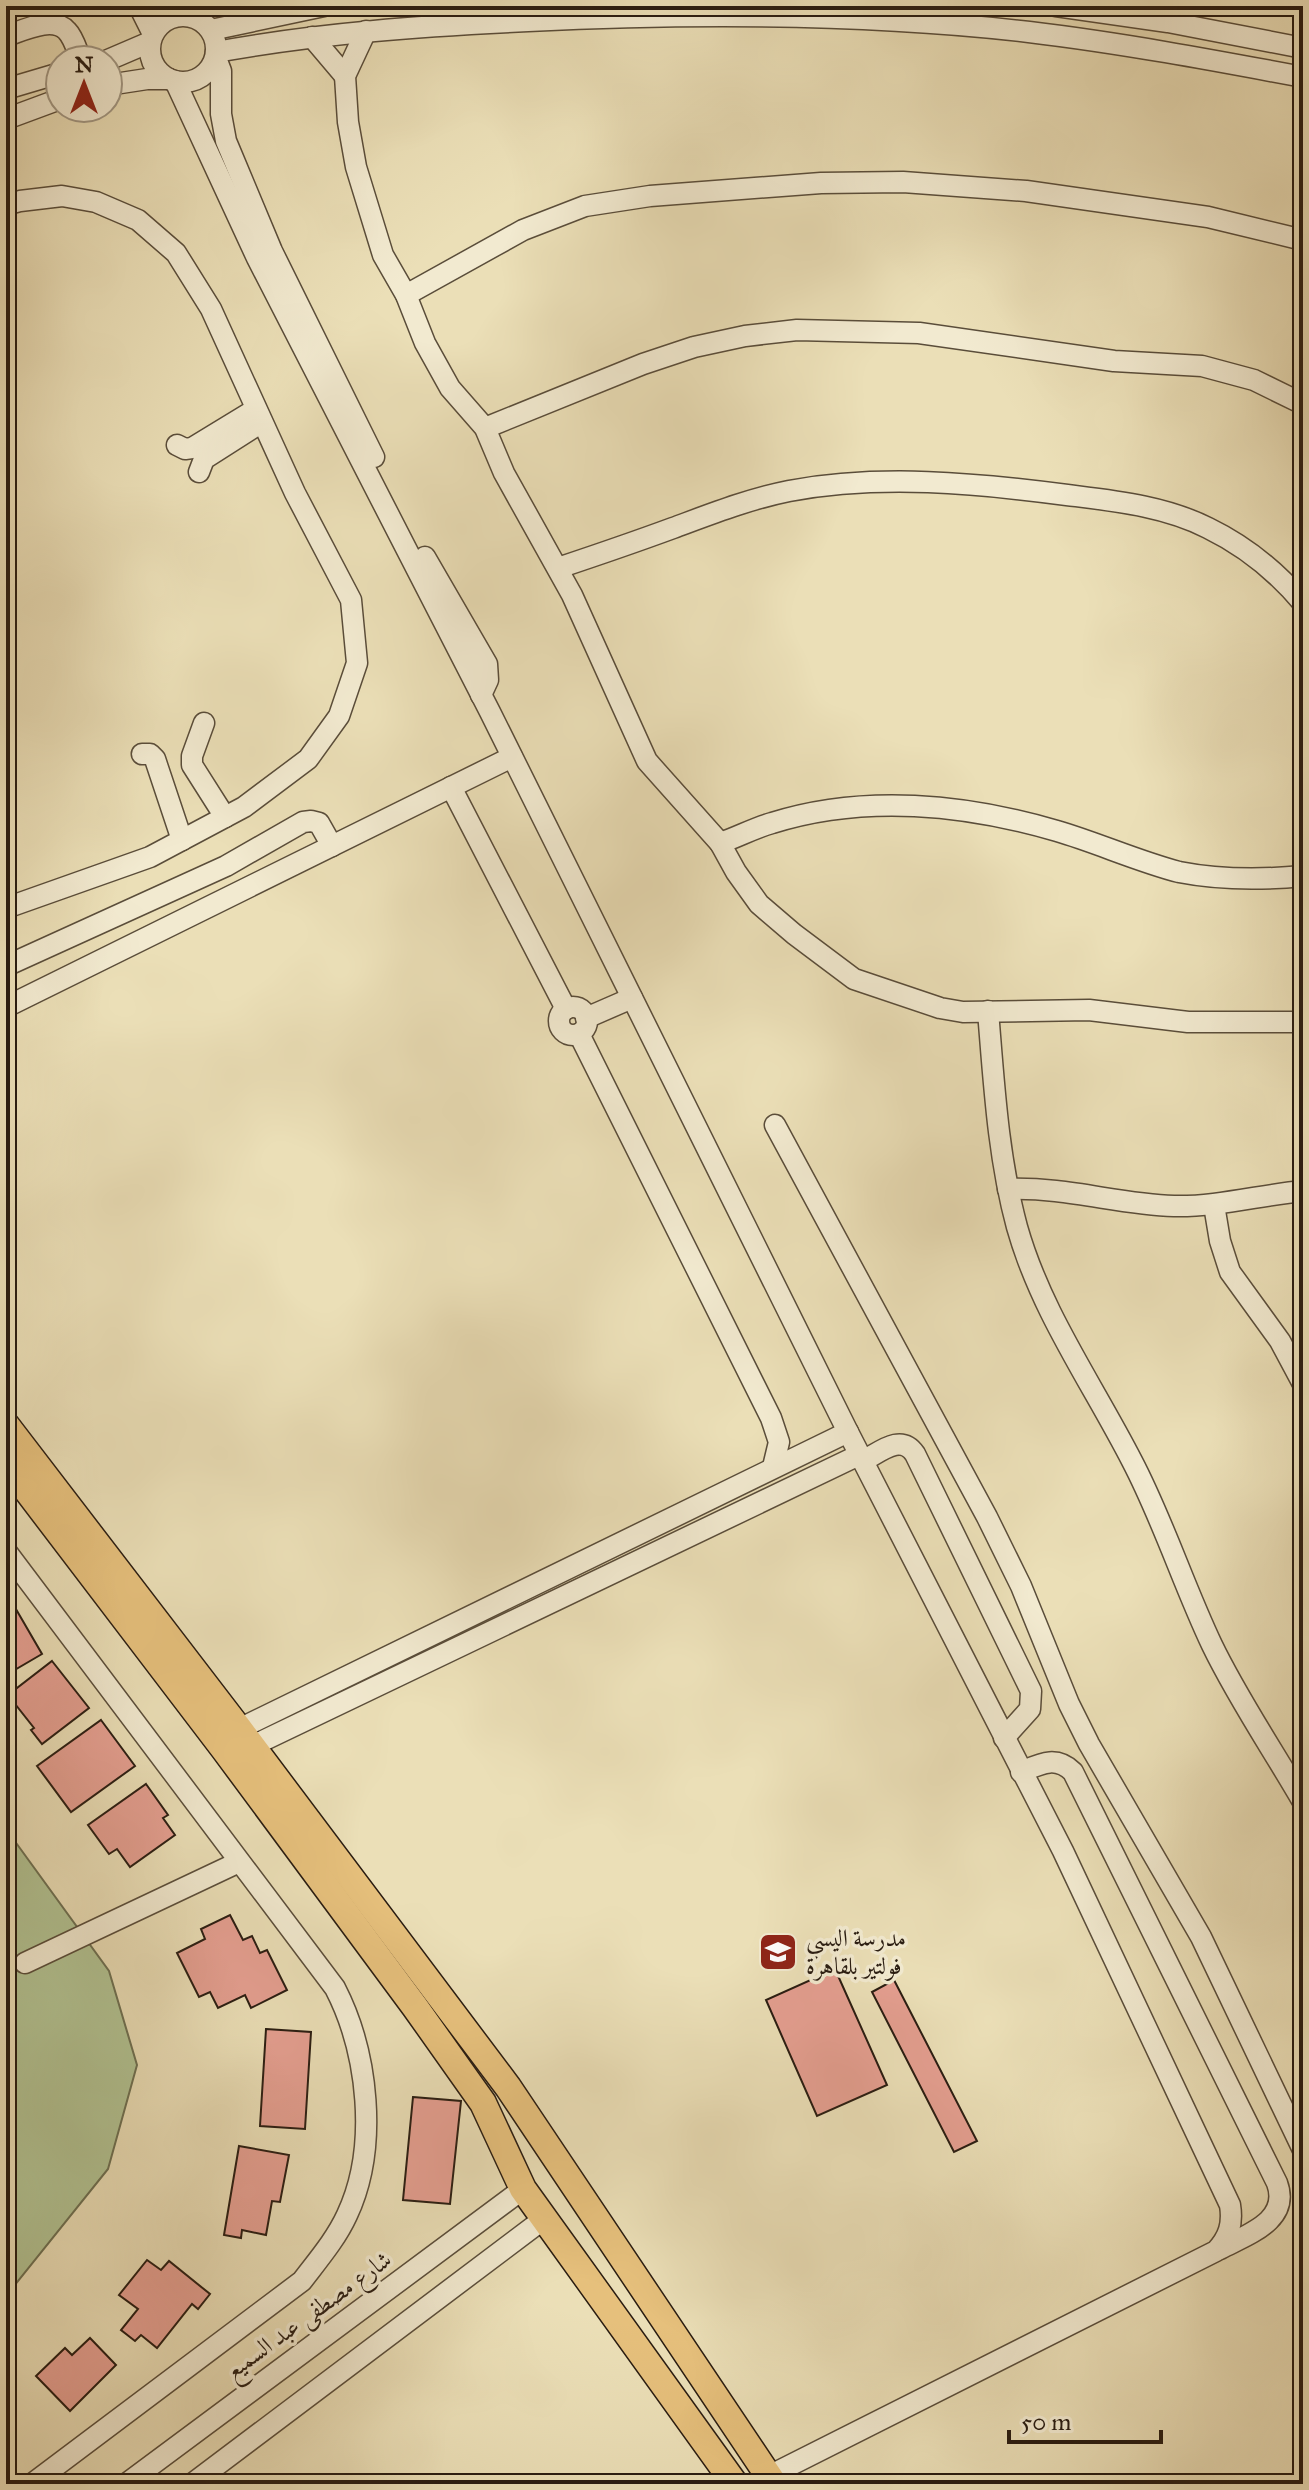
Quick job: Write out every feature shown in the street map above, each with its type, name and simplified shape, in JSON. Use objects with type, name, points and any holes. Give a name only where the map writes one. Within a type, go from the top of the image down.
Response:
[{"type":"main road","points":[[6,1425],[246,1737],[508,2087],[772,2480]]},
{"type":"main road","points":[[6,1463],[224,1749],[483,2103],[523,2189],[735,2484]]},
{"type":"street","points":[[139,6],[152,38],[150,53],[153,64],[172,80],[257,258],[512,757],[861,1458],[1063,1851],[1227,2195],[1231,2225],[1216,2251]]},
{"type":"street","points":[[211,30],[314,6]]},
{"type":"street","points":[[1056,6],[1168,22],[1303,48]]},
{"type":"street","points":[[124,52],[152,38],[169,18],[188,11],[211,30],[216,40],[222,79],[221,114],[226,141],[272,251],[394,497],[487,664],[485,704]]},
{"type":"street","points":[[216,55],[312,37],[366,31],[668,16],[750,16],[889,21],[1028,32],[1166,51],[1303,77]]},
{"type":"street","points":[[6,36],[40,25],[59,25],[68,31],[74,44]]},
{"type":"street","points":[[366,31],[345,76],[351,137],[367,212],[383,255],[406,295],[425,343],[450,388],[485,428],[504,473],[558,568],[647,761],[720,843],[759,904],[854,979],[940,1008],[963,1012],[1058,1008],[1188,1022],[1303,1022]]},
{"type":"street","points":[[312,37],[345,76]]},
{"type":"street","points":[[124,84],[184,82],[200,77],[207,72],[216,55]]},
{"type":"street","points":[[6,89],[44,78]]},
{"type":"street","points":[[6,119],[44,105]]},
{"type":"street","points":[[406,295],[523,230],[585,206],[650,196],[821,183],[903,182],[1026,191],[1208,217],[1303,240]]},
{"type":"street","points":[[6,205],[62,196],[96,202],[138,220],[176,253],[211,309],[295,493],[351,600],[357,663],[339,716],[308,759],[244,807],[150,857],[6,908]]},
{"type":"street","points":[[485,428],[643,364],[694,347],[745,336],[797,330],[919,333],[1114,361],[1202,366],[1254,380],[1303,404]]},
{"type":"street","points":[[177,445],[192,448],[259,416]]},
{"type":"street","points":[[199,472],[204,459],[259,416]]},
{"type":"street","points":[[558,568],[729,506],[788,491],[848,483],[964,484],[1107,500],[1174,515],[1231,540],[1274,573],[1303,603]]},
{"type":"street","points":[[204,723],[192,756],[192,765],[225,817]]},
{"type":"street","points":[[142,754],[150,754],[155,759],[182,840]]},
{"type":"street","points":[[6,1007],[512,757]]},
{"type":"street","points":[[451,787],[566,1009],[559,1017],[560,1028],[568,1035],[632,998]]},
{"type":"street","points":[[720,843],[773,822],[833,809],[937,807],[1020,821],[1061,832],[1152,865],[1206,877],[1303,876]]},
{"type":"street","points":[[6,966],[213,873],[303,822],[319,823],[332,846]]},
{"type":"street","points":[[988,1011],[1000,1142],[1018,1230],[1056,1324],[1134,1464],[1234,1688],[1303,1802]]},
{"type":"street","points":[[583,1026],[771,1418],[779,1442],[773,1467]]},
{"type":"street","points":[[775,1125],[987,1517],[1021,1586],[1069,1704],[1201,1937],[1303,2150]]},
{"type":"street","points":[[1008,1189],[1072,1191],[1140,1204],[1214,1205],[1303,1191]]},
{"type":"street","points":[[1214,1205],[1220,1241],[1230,1272],[1280,1341],[1303,1384]]},
{"type":"street","points":[[246,1737],[773,1467],[848,1432]]},
{"type":"street","points":[[246,1737],[898,1443],[908,1446],[915,1454],[1031,1691],[1032,1703],[1027,1714],[1004,1738]]},
{"type":"street","points":[[6,1551],[335,1988],[350,2017],[359,2048],[365,2089],[365,2135],[360,2174],[348,2214],[302,2281],[32,2484]]},
{"type":"street","points":[[772,2480],[1216,2251],[1272,2219],[1279,2206],[1277,2183],[1073,1772],[1056,1761],[1021,1772]]},
{"type":"street","points":[[25,1963],[239,1862]]},
{"type":"street","name":"شارع مصطفى عبد السميع","points":[[126,2484],[523,2189]]},
{"type":"street","points":[[192,2484],[545,2218]]},
{"type":"green space","points":[[6,1829],[109,1971],[137,2065],[108,2169],[6,2296]]},
{"type":"building","points":[[13,1604],[42,1654],[6,1675],[6,1608]]},
{"type":"building","points":[[52,1661],[89,1708],[42,1744],[31,1730],[34,1728],[8,1695]]},
{"type":"building","points":[[101,1720],[135,1766],[71,1812],[37,1766]]},
{"type":"building","points":[[146,1784],[168,1815],[163,1818],[175,1835],[130,1867],[117,1849],[109,1854],[88,1825]]},
{"type":"building","points":[[230,1915],[243,1940],[252,1936],[260,1953],[267,1950],[287,1990],[251,2008],[245,1995],[218,2008],[210,1992],[199,1997],[177,1953],[205,1939],[201,1929]]},
{"type":"building","points":[[835,1969],[887,2085],[817,2116],[766,2000]]},
{"type":"building","points":[[894,1980],[977,2141],[954,2152],[872,1992]]},
{"type":"building","points":[[266,2029],[311,2032],[305,2129],[260,2126]]},
{"type":"building","points":[[413,2097],[461,2101],[450,2204],[403,2200]]},
{"type":"building","points":[[239,2146],[289,2155],[280,2202],[272,2201],[266,2235],[242,2230],[241,2238],[224,2235]]},
{"type":"building","points":[[147,2260],[161,2270],[169,2261],[210,2294],[198,2309],[192,2304],[157,2348],[141,2335],[135,2341],[121,2330],[138,2309],[119,2295]]},
{"type":"building","points":[[90,2338],[116,2365],[70,2411],[36,2376],[65,2348],[72,2355]]},
{"type":"place","name":"مدرسة اليسي فولتير بلقاهرة","points":[[778,1952]]}]
